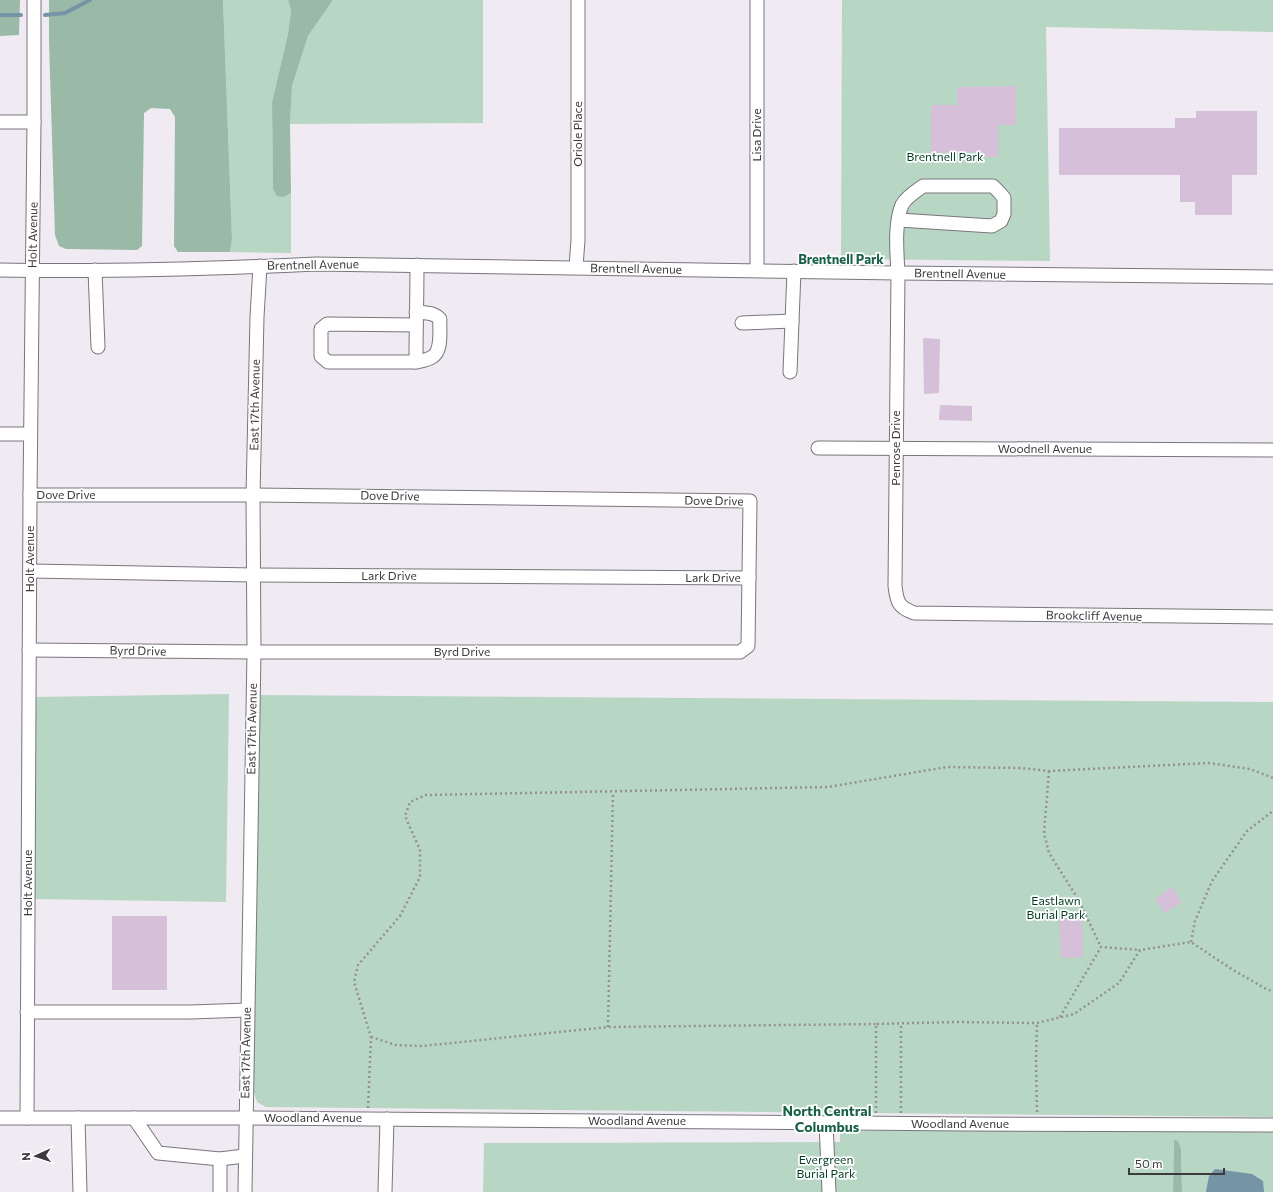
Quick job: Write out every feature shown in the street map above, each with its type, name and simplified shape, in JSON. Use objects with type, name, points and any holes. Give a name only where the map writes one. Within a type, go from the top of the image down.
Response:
[{"type":"street","name":"Holt Avenue","points":[[27,1118],[30,434],[33,270],[34,0]]},
{"type":"street","name":"Oriole Place","points":[[576,267],[578,240],[578,0]]},
{"type":"street","name":"Lisa Drive","points":[[756,270],[758,0]]},
{"type":"street","points":[[0,122],[34,122]]},
{"type":"street","name":"Penrose Drive","points":[[899,220],[992,226],[1001,221],[1004,214],[1004,198],[993,186],[923,186],[913,192],[903,204],[899,220],[897,247],[895,586],[897,599],[904,610],[914,613]]},
{"type":"street","name":"Brentnell Avenue","points":[[0,270],[95,270],[316,264],[898,273],[1273,276]]},
{"type":"street","points":[[416,362],[417,265]]},
{"type":"street","name":"East 17th Avenue","points":[[245,1192],[244,1156],[254,652],[253,495],[260,266]]},
{"type":"street","points":[[95,270],[98,347]]},
{"type":"street","points":[[790,372],[794,271]]},
{"type":"street","points":[[430,313],[436,315],[440,319],[438,348],[436,354],[431,358],[416,362],[328,362],[322,356],[321,329],[327,324],[416,319],[430,313]]},
{"type":"street","points":[[742,323],[792,321]]},
{"type":"street","points":[[0,434],[30,434]]},
{"type":"street","name":"Woodnell Avenue","points":[[818,448],[1273,450]]},
{"type":"street","name":"Dove Drive","points":[[30,495],[253,495],[750,501]]},
{"type":"street","name":"Byrd Drive","points":[[29,650],[254,652],[740,652],[748,646],[750,501]]},
{"type":"street","name":"Lark Drive","points":[[30,571],[254,575],[749,578]]},
{"type":"street","name":"Brookcliff Avenue","points":[[914,613],[1273,617]]},
{"type":"street","points":[[27,1012],[191,1012],[247,1010]]},
{"type":"street","name":"Woodland Avenue","points":[[0,1118],[367,1118],[826,1123],[1273,1125]]},
{"type":"street","points":[[78,1118],[80,1192]]},
{"type":"street","points":[[134,1118],[158,1153],[220,1159],[244,1156]]},
{"type":"street","points":[[385,1192],[387,1119]]},
{"type":"street","points":[[826,1123],[829,1192]]},
{"type":"street","points":[[220,1159],[220,1192]]},
{"type":"path","points":[[367,1118],[371,1037],[354,982],[358,965],[400,916],[420,877],[420,850],[405,816],[410,802],[426,795],[828,787],[947,767],[1021,768],[1049,771],[1210,763],[1250,770],[1273,778]]},
{"type":"path","points":[[1049,771],[1044,833],[1050,853],[1078,899],[1101,947]]},
{"type":"path","points":[[608,1027],[613,792]]},
{"type":"path","points":[[1191,942],[1195,921],[1212,881],[1247,831],[1273,811]]},
{"type":"path","points":[[1101,947],[1140,950],[1191,942],[1233,970],[1268,990],[1273,991]]},
{"type":"path","points":[[1060,1017],[1101,947]]},
{"type":"path","points":[[371,1037],[396,1045],[422,1046],[608,1027],[956,1022],[1038,1023],[1074,1014],[1119,983],[1140,950]]},
{"type":"path","points":[[901,1123],[902,1023]]},
{"type":"path","points":[[1038,1023],[1036,1059],[1038,1124]]},
{"type":"path","points":[[876,1024],[876,1123]]},
{"type":"green space","points":[[0,0],[20,0],[19,35],[0,36]]},
{"type":"green space","points":[[49,0],[223,0],[232,239],[230,252],[178,252],[174,246],[175,117],[170,109],[151,108],[144,113],[142,246],[137,250],[66,249],[59,246],[55,235]]},
{"type":"green space","points":[[223,0],[288,0],[291,10],[288,34],[272,102],[273,189],[284,197],[291,193],[291,253],[230,252],[232,239]]},
{"type":"green space","points":[[288,0],[333,0],[308,36],[292,86],[290,124],[291,193],[284,197],[277,196],[273,189],[272,102],[288,34],[291,10]]},
{"type":"green space","points":[[333,0],[483,0],[483,123],[290,124],[292,86],[308,36]]},
{"type":"green space","name":"Brentnell Park","points":[[842,0],[1273,0],[1273,32],[1046,27],[1050,261],[841,259]]},
{"type":"green space","points":[[229,694],[226,902],[35,899],[36,697]]},
{"type":"green space","name":"Eastlawn Burial Park","points":[[259,695],[1273,702],[1273,1117],[266,1107],[257,1102],[252,1085]]},
{"type":"green space","name":"Evergreen Burial Park","points":[[840,1131],[1273,1131],[1273,1192],[1182,1192],[1181,1149],[1174,1141],[1173,1192],[483,1192],[484,1143],[840,1142]]},
{"type":"green space","points":[[1174,1140],[1178,1141],[1181,1149],[1182,1192],[1173,1192]]},
{"type":"water","points":[[1215,1169],[1252,1174],[1263,1181],[1264,1192],[1206,1192],[1209,1176]]},
{"type":"building","points":[[1016,86],[1016,125],[998,125],[998,157],[982,157],[982,152],[931,153],[931,105],[957,105],[957,87]]},
{"type":"building","points":[[1196,111],[1257,111],[1257,175],[1232,175],[1232,215],[1195,215],[1195,202],[1180,202],[1180,175],[1059,175],[1059,128],[1175,128],[1175,118],[1196,118]]},
{"type":"building","points":[[923,338],[940,339],[939,393],[924,394]]},
{"type":"building","points":[[940,405],[972,406],[972,421],[939,420]]},
{"type":"building","points":[[1172,887],[1182,902],[1165,913],[1155,899]]},
{"type":"building","points":[[112,916],[167,916],[167,990],[112,990]]},
{"type":"building","points":[[1082,916],[1083,957],[1061,958],[1059,917]]},
{"type":"waterway","points":[[45,15],[65,13],[90,0]]},
{"type":"waterway","points":[[0,15],[21,15]]},
{"type":"district","name":"Brentnell Park","points":[[841,259]]},
{"type":"district","name":"North Central Columbus","points":[[827,1120]]}]
